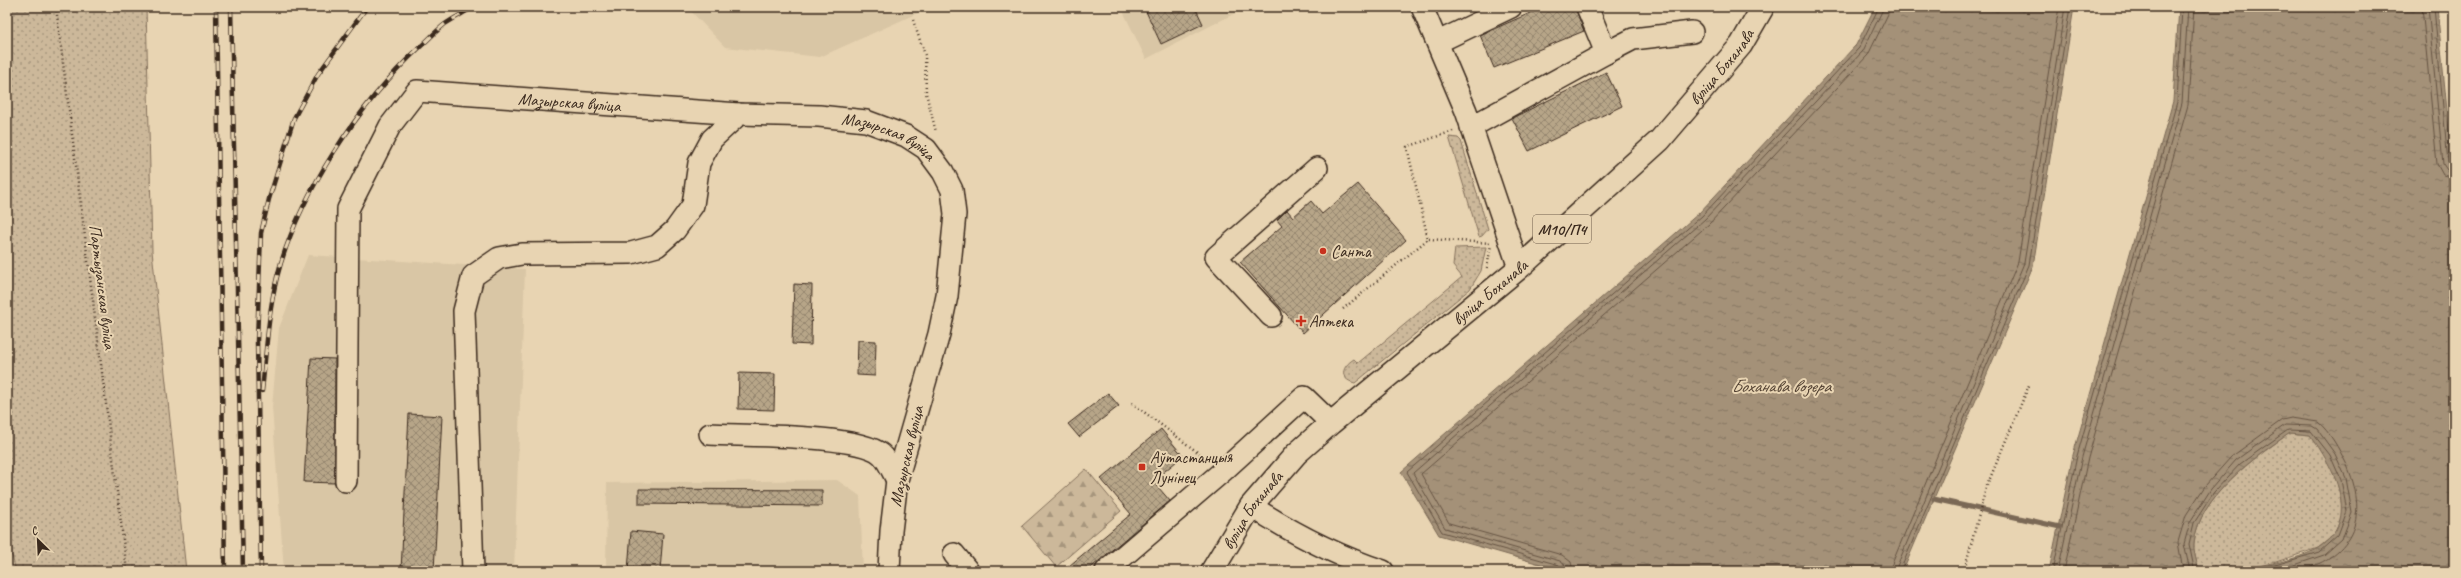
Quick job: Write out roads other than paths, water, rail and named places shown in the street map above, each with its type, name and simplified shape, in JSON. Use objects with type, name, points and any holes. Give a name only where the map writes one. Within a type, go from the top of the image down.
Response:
[{"type":"main road","name":"вуліца Боханава","points":[[1212,571],[1251,506],[1296,454],[1331,423],[1519,268],[1660,140],[1741,45],[1763,7]]},
{"type":"street","points":[[1422,7],[1438,42],[1464,130],[1519,268]]},
{"type":"street","points":[[1438,42],[1511,7]]},
{"type":"street","points":[[1587,7],[1606,53]]},
{"type":"street","points":[[1464,130],[1632,39],[1692,32]]},
{"type":"street","name":"Мазырская вуліца","points":[[346,481],[348,209],[390,126],[417,91],[739,114],[819,116],[866,122],[889,128],[926,149],[943,172],[952,190],[955,214],[947,296],[940,334],[897,480],[890,531],[890,571]]},
{"type":"street","points":[[473,571],[464,311],[473,276],[498,258],[522,254],[631,253],[657,246],[676,230],[693,205],[699,163],[712,139],[739,114]]},
{"type":"street","points":[[1271,316],[1216,257],[1317,168]]},
{"type":"street","points":[[1106,571],[1223,471],[1304,397],[1331,423]]},
{"type":"street","points":[[710,434],[843,441],[865,446],[882,454],[897,480]]},
{"type":"street","points":[[1251,506],[1290,532],[1342,558],[1383,571]]},
{"type":"street","points":[[954,554],[968,571]]},
{"type":"water","name":"Боханава возера","points":[[1875,7],[2074,7],[2033,266],[1903,571],[1564,571],[1439,535],[1401,472],[1699,213],[1856,45]]},
{"type":"water","points":[[2179,7],[2437,7],[2454,183],[2454,571],[2236,571],[2278,562],[2309,553],[2318,548],[2332,536],[2339,523],[2341,508],[2340,493],[2335,477],[2327,462],[2310,435],[2290,433],[2261,453],[2231,479],[2217,494],[2206,510],[2198,526],[2194,546],[2198,567],[2235,571],[2049,571],[2073,455],[2173,101]]},
{"type":"waterway","points":[[1934,499],[2060,527]]},
{"type":"railway","points":[[216,7],[225,571]]},
{"type":"railway","points":[[231,7],[243,571]]},
{"type":"railway","points":[[261,571],[257,341],[261,233],[269,199],[294,118],[318,74],[367,7]]},
{"type":"railway","points":[[262,391],[269,319],[277,277],[287,246],[315,183],[353,123],[397,70],[448,22],[473,7]]},
{"type":"place","name":"Санта","points":[[1323,251]]},
{"type":"place","name":"Аптека","points":[[1301,321]]},
{"type":"place","name":"Аўтастанцыя Лунінец","points":[[1142,467]]}]
